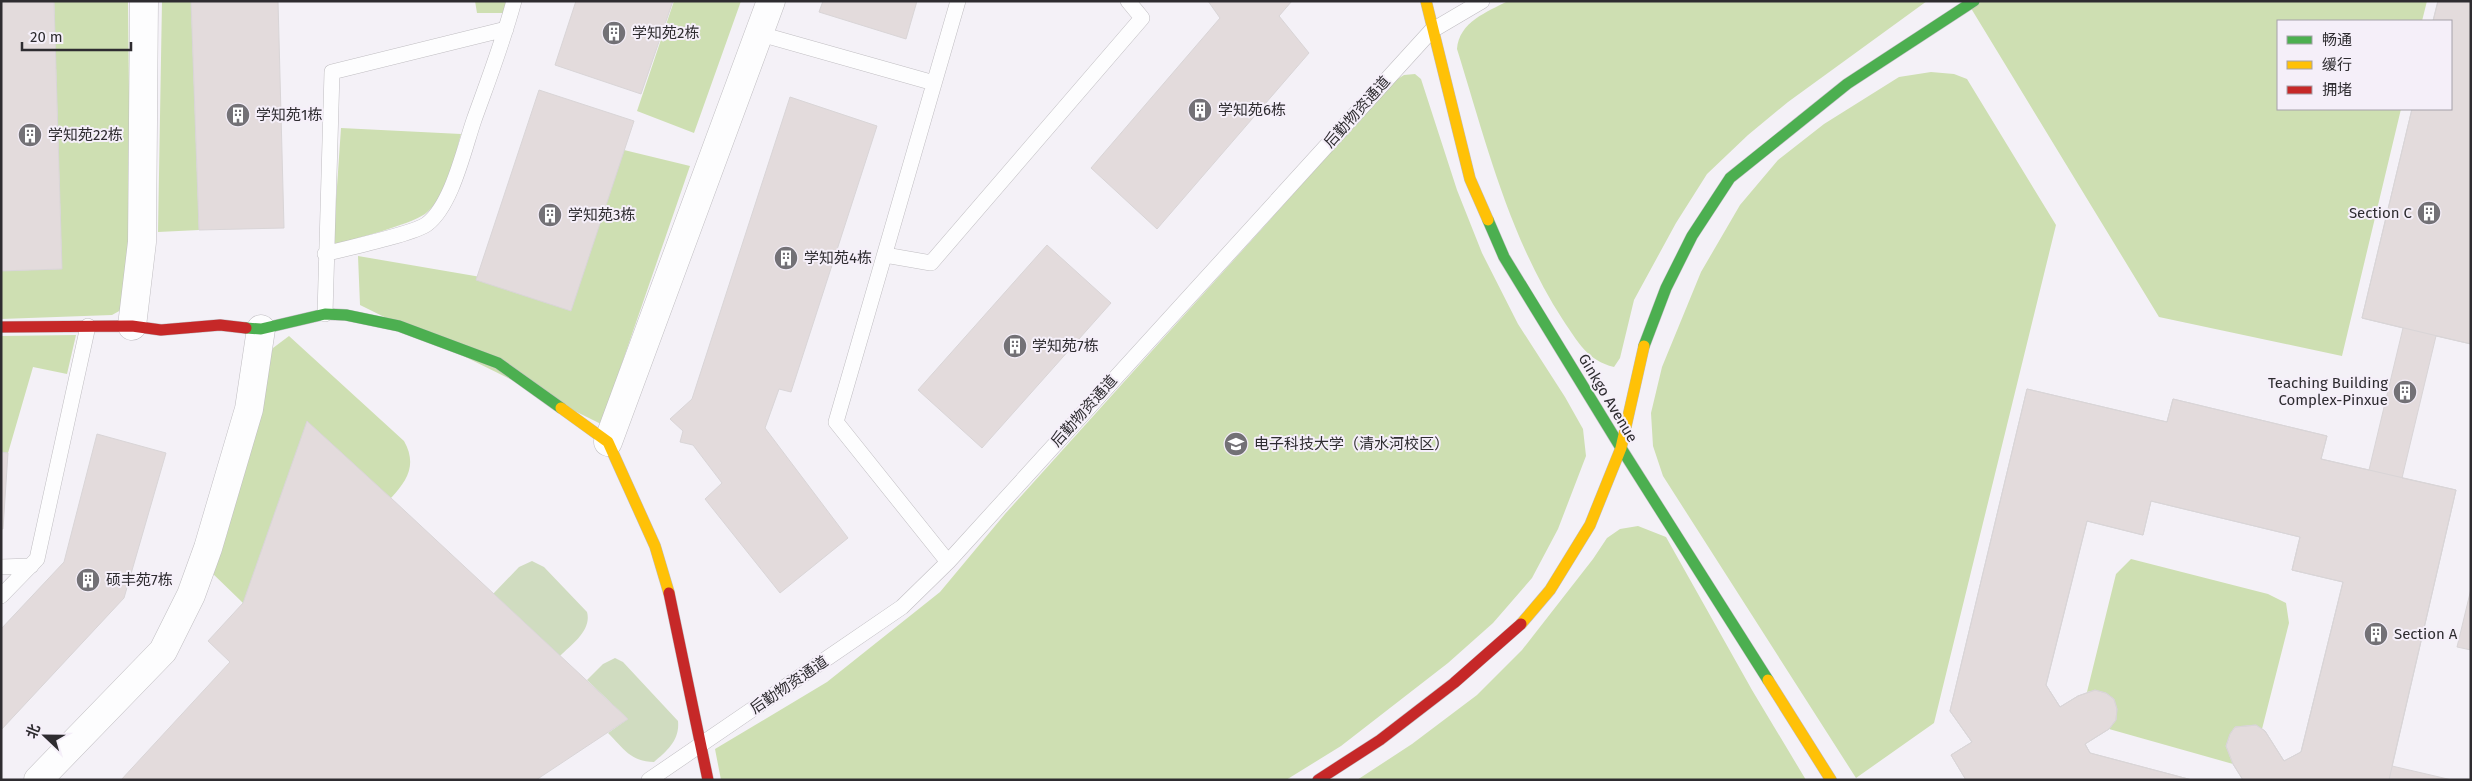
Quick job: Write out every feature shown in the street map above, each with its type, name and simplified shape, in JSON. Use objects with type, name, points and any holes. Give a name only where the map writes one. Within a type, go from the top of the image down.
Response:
[{"type":"street","points":[[132,326],[142,242],[144,1]]},
{"type":"street","points":[[608,442],[760,34],[770,1]]},
{"type":"street","name":"Ginkgo Avenue","points":[[1426,1],[1431,31],[1470,179],[1504,257],[1621,448],[1832,780]]},
{"type":"street","points":[[1318,780],[1380,740],[1454,683],[1519,627],[1550,590],[1590,524],[1621,448],[1641,356],[1666,288],[1692,236],[1730,178],[1847,84],[1974,1]]},
{"type":"street","points":[[1,327],[132,326],[161,330],[220,326],[261,329],[325,314],[346,315],[399,326],[498,363],[608,442],[655,546],[673,608],[708,780]]},
{"type":"street","points":[[38,780],[162,650],[192,595],[208,548],[248,409],[261,329]]},
{"type":"lane","points":[[325,254],[411,231],[427,224],[436,214],[451,184],[506,29],[514,1]]},
{"type":"lane","points":[[948,562],[836,422],[958,1]]},
{"type":"lane","points":[[885,255],[931,263],[1142,18],[1128,1]]},
{"type":"lane","name":"后勤物资通道","points":[[649,780],[902,607],[948,562],[1431,31],[1482,1]]},
{"type":"lane","points":[[325,314],[325,254],[332,72],[506,29]]},
{"type":"lane","points":[[760,34],[934,83]]},
{"type":"lane","points":[[1,596],[37,559],[88,326]]},
{"type":"lane","points":[[1,567],[31,566]]},
{"type":"green space","points":[[54,1],[128,1],[131,282],[121,310],[112,315],[1,319],[1,271],[62,269]]},
{"type":"green space","points":[[162,1],[191,1],[199,230],[158,232]]},
{"type":"green space","points":[[475,1],[506,1],[503,13],[477,13]]},
{"type":"green space","points":[[674,1],[741,1],[694,133],[637,111]]},
{"type":"green space","points":[[1508,1],[1927,1],[1788,102],[1748,135],[1707,174],[1676,223],[1634,300],[1620,358],[1614,367],[1597,360],[1578,343],[1544,288],[1528,256],[1513,222],[1489,154],[1457,49],[1459,40],[1468,25],[1483,14]]},
{"type":"green space","points":[[1974,1],[2427,1],[2422,20],[2277,20],[2277,110],[2401,110],[2342,356],[2159,317],[1969,5]]},
{"type":"green space","points":[[1931,72],[1954,74],[1967,79],[2056,225],[1934,723],[1856,778],[1663,476],[1653,446],[1651,413],[1662,367],[1701,272],[1740,205],[1778,160],[1824,124],[1899,77]]},
{"type":"green space","points":[[1415,74],[1421,79],[1457,190],[1482,253],[1518,324],[1565,397],[1583,429],[1586,456],[1558,529],[1532,578],[1493,623],[1448,663],[1341,746],[1286,780],[721,780],[715,749],[827,682],[940,592],[1005,514],[1396,80],[1404,75]]},
{"type":"green space","points":[[341,128],[461,134],[449,177],[433,207],[425,214],[407,223],[333,245]]},
{"type":"green space","points":[[624,150],[690,166],[601,424],[360,305],[358,256],[562,291]]},
{"type":"green space","points":[[76,335],[67,374],[33,367],[8,453],[1,452],[1,336]]},
{"type":"green space","points":[[289,336],[404,441],[410,457],[409,471],[402,485],[391,498],[243,603],[209,570],[267,362],[273,348]]},
{"type":"green space","points":[[1638,526],[1666,537],[1752,690],[1806,780],[1357,780],[1412,744],[1477,695],[1522,650],[1593,559],[1607,538],[1620,529]]},
{"type":"green space","points":[[2131,559],[2268,594],[2286,603],[2289,623],[2262,729],[2255,725],[2235,727],[2228,740],[2229,754],[2233,764],[2109,729],[2116,720],[2113,699],[2101,692],[2087,692],[2116,574]]},
{"type":"green space","points":[[532,561],[544,567],[587,612],[588,619],[584,631],[560,656],[493,594],[519,567]]},
{"type":"green space","points":[[615,658],[623,662],[678,721],[675,739],[668,749],[654,762],[639,760],[633,757],[608,733],[628,719],[587,680],[603,664]]},
{"type":"building","name":"学知苑22栋","points":[[1,1],[54,1],[62,269],[1,271]]},
{"type":"building","name":"学知苑1栋","points":[[191,1],[278,1],[284,228],[199,230]]},
{"type":"building","name":"学知苑2栋","points":[[576,1],[673,1],[641,94],[555,65]]},
{"type":"building","points":[[823,1],[917,1],[906,39],[819,12]]},
{"type":"building","name":"学知苑6栋","points":[[1208,1],[1292,1],[1279,16],[1309,53],[1157,229],[1091,168],[1220,18]]},
{"type":"building","name":"Teaching Building Complex-Pinxue","points":[[2438,1],[2471,1],[2471,344],[2436,336],[2402,478],[2456,490],[2392,766],[2452,780],[2243,780],[2233,764],[2226,746],[2230,734],[2235,727],[2256,725],[2265,731],[2284,761],[2301,752],[2343,582],[2292,570],[2300,537],[2151,501],[2143,535],[2087,521],[2046,685],[2060,707],[2078,696],[2095,690],[2106,693],[2114,699],[2117,709],[2116,720],[2109,729],[2085,744],[2090,753],[2192,780],[1966,780],[1951,755],[1972,742],[1950,711],[2027,389],[2167,422],[2173,399],[2327,436],[2321,459],[2369,470],[2403,328],[2362,318],[2412,110],[2452,110],[2452,20],[2433,20]]},
{"type":"building","name":"Section C","points":[[2438,1],[2471,1],[2471,344],[2362,318],[2412,110],[2452,110],[2452,20],[2433,20]]},
{"type":"building","name":"学知苑3栋","points":[[539,90],[634,121],[571,311],[476,280]]},
{"type":"building","name":"学知苑4栋","points":[[790,97],[877,126],[791,392],[779,389],[765,428],[848,538],[780,593],[705,499],[722,483],[693,445],[680,442],[683,431],[670,419],[692,399]]},
{"type":"building","name":"学知苑7栋","points":[[1047,245],[1111,303],[982,448],[918,390]]},
{"type":"building","name":"Teaching Building Complex-Pinxue","points":[[2027,389],[2167,422],[2173,399],[2327,436],[2321,459],[2456,490],[2389,780],[2243,780],[2233,764],[2226,746],[2230,734],[2235,727],[2256,725],[2265,731],[2284,761],[2301,752],[2343,582],[2292,570],[2300,537],[2151,501],[2143,535],[2087,521],[2046,685],[2060,707],[2078,696],[2095,690],[2106,693],[2114,699],[2117,709],[2116,720],[2109,729],[2085,744],[2090,753],[2192,780],[1966,780],[1951,755],[1972,742],[1950,711]]},
{"type":"building","points":[[307,421],[628,719],[536,780],[121,780],[230,662],[208,641],[243,603]]},
{"type":"building","name":"硕丰苑7栋","points":[[97,434],[166,453],[124,598],[1,730],[1,629],[64,562]]},
{"type":"building","points":[[1,452],[8,453],[3,529],[1,529]]},
{"type":"building","points":[[2471,589],[2471,650],[2457,647]]},
{"type":"traffic: fast","points":[[1644,346],[1666,288],[1692,236],[1730,178],[1847,84],[1974,1]]},
{"type":"traffic: fast","points":[[1488,220],[1504,257],[1621,448],[1768,680]]},
{"type":"traffic: fast","points":[[246,328],[261,329],[325,314],[346,315],[399,326],[498,363],[561,408]]},
{"type":"traffic: slow","points":[[1426,1],[1470,179],[1488,220]]},
{"type":"traffic: slow","points":[[1521,624],[1550,590],[1590,525],[1621,448],[1644,346]]},
{"type":"traffic: slow","points":[[561,408],[608,442],[655,546],[669,593]]},
{"type":"traffic: slow","points":[[1768,680],[1831,780]]},
{"type":"traffic: jam","points":[[1,327],[132,326],[161,330],[220,325],[246,328]]},
{"type":"traffic: jam","points":[[669,593],[708,780]]},
{"type":"traffic: jam","points":[[1318,780],[1380,740],[1454,683],[1521,624]]},
{"type":"place","name":"学知苑2栋","points":[[614,33]]},
{"type":"place","name":"学知苑6栋","points":[[1200,110]]},
{"type":"place","name":"学知苑1栋","points":[[238,115]]},
{"type":"place","name":"学知苑22栋","points":[[30,135]]},
{"type":"place","name":"Section C","points":[[2429,213]]},
{"type":"place","name":"学知苑3栋","points":[[550,215]]},
{"type":"place","name":"学知苑4栋","points":[[786,258]]},
{"type":"place","name":"学知苑7栋","points":[[1015,346]]},
{"type":"place","name":"Teaching Building Complex-Pinxue","points":[[2405,392]]},
{"type":"place","name":"电子科技大学（清水河校区）","points":[[1236,444]]},
{"type":"place","name":"硕丰苑7栋","points":[[88,580]]},
{"type":"place","name":"Section A","points":[[2376,634]]}]
